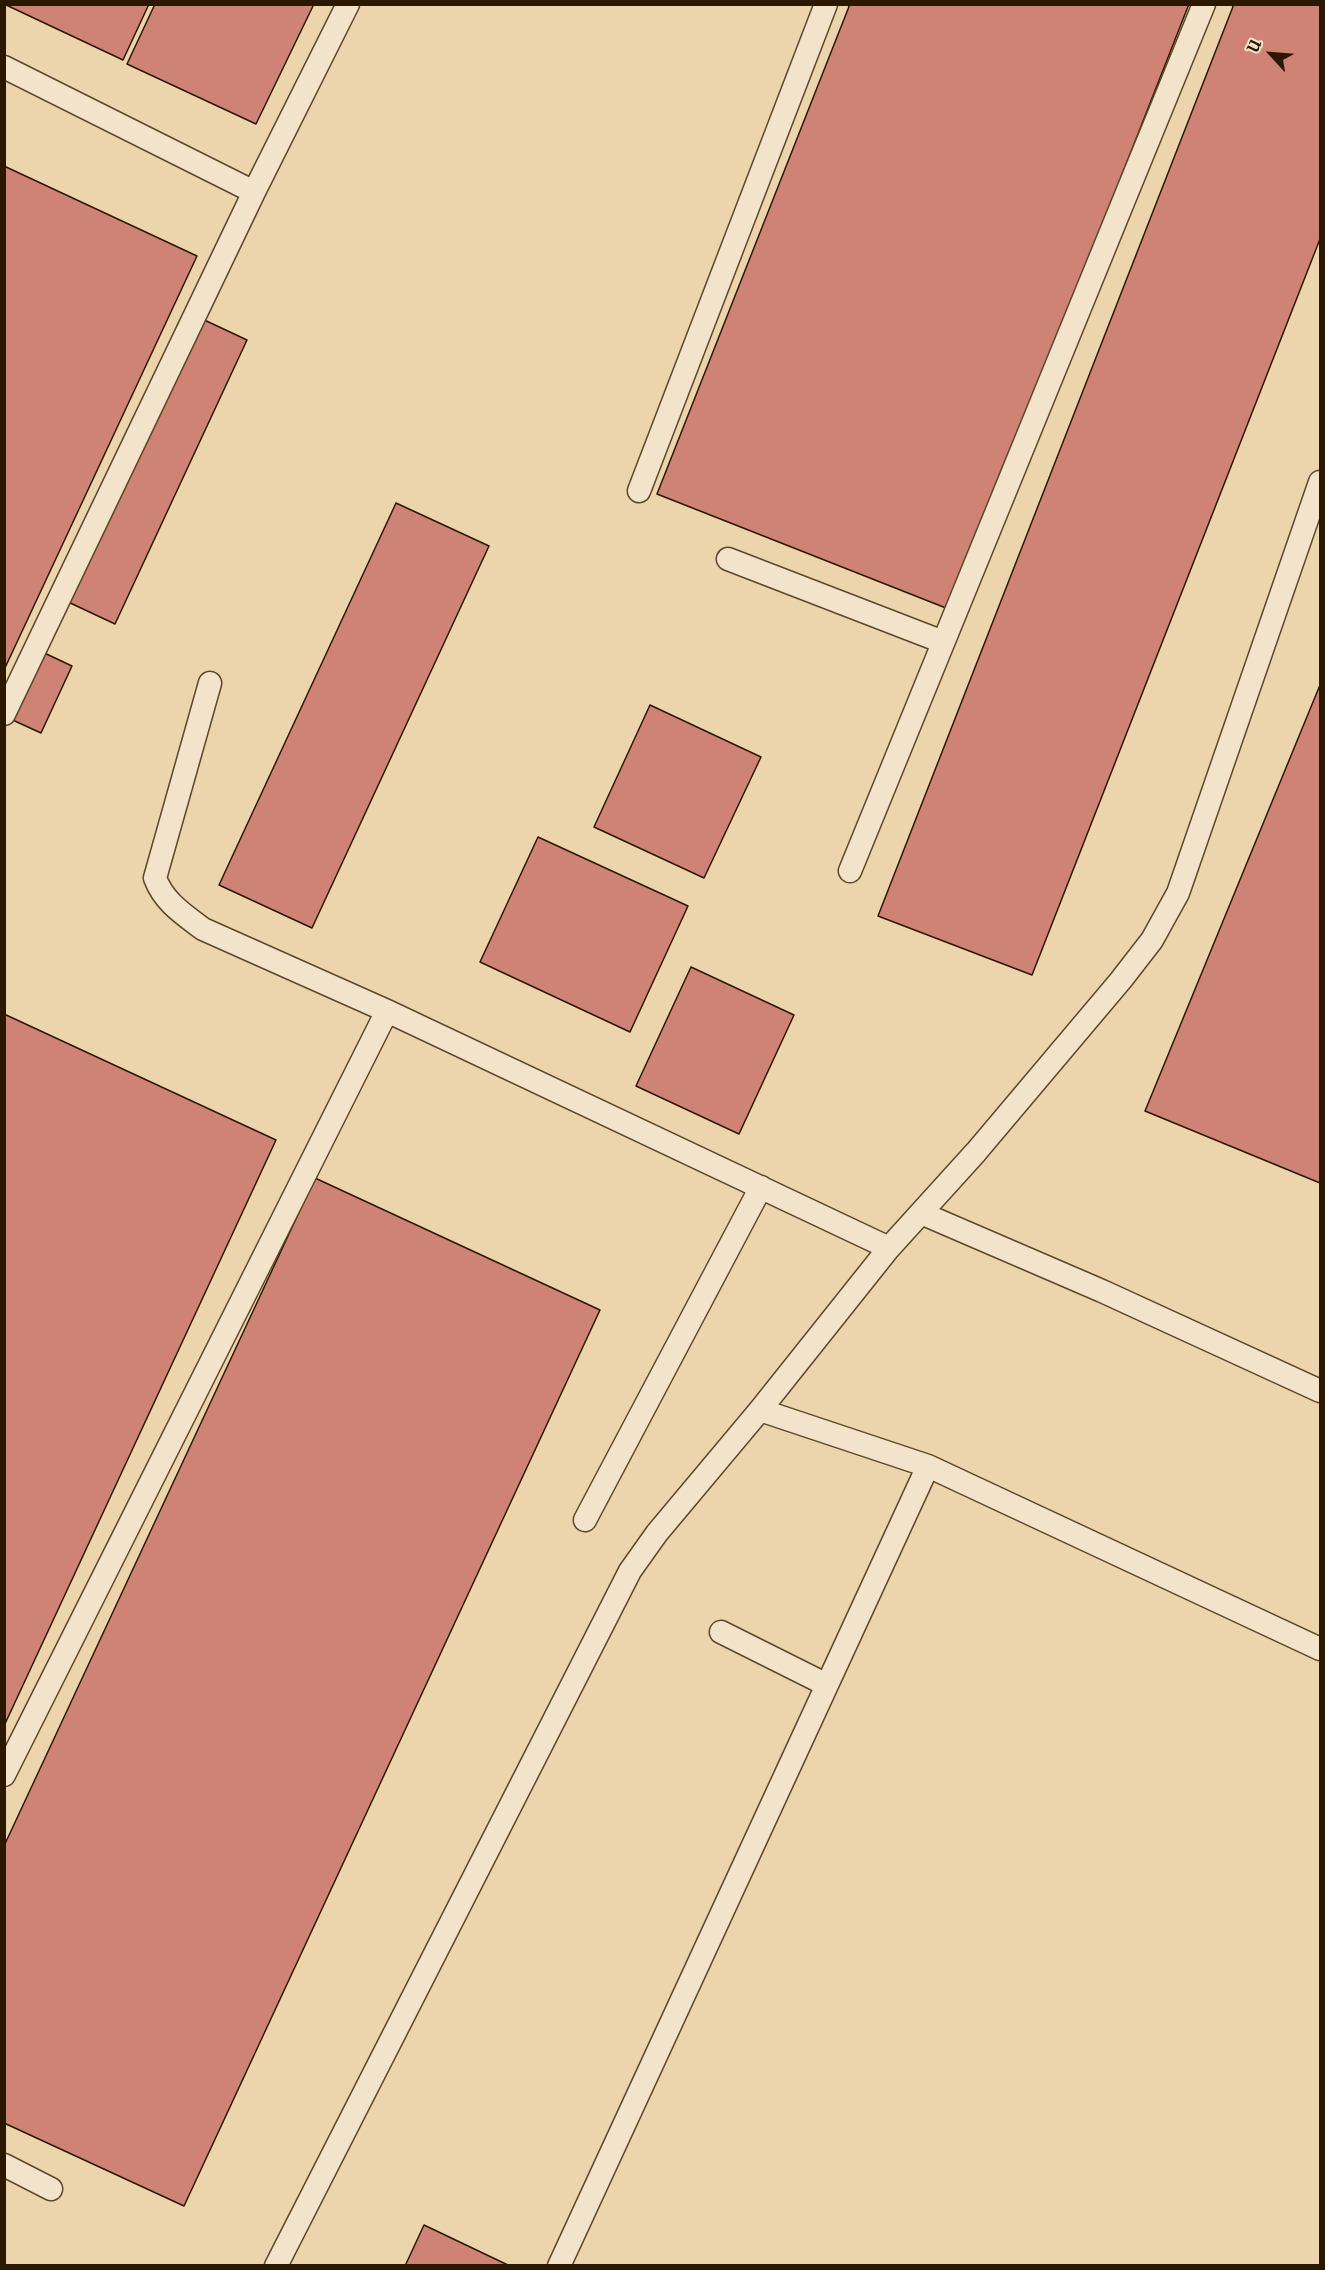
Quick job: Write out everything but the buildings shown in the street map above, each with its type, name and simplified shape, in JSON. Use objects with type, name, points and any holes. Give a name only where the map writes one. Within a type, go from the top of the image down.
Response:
[{"type":"lane","points":[[4,714],[254,192],[348,4]]},
{"type":"lane","points":[[639,491],[826,4]]},
{"type":"lane","points":[[850,871],[1204,4]]},
{"type":"lane","points":[[4,67],[254,192]]},
{"type":"lane","points":[[276,2265],[630,1571],[657,1533],[760,1410],[890,1248],[976,1152],[1121,980],[1152,940],[1167,915],[1178,894],[1320,482]]},
{"type":"lane","points":[[728,559],[944,642]]},
{"type":"lane","points":[[210,683],[155,878],[161,892],[176,909],[203,929],[387,1011],[890,1248]]},
{"type":"lane","points":[[4,1775],[387,1011]]},
{"type":"lane","points":[[585,1520],[761,1187]]},
{"type":"lane","points":[[921,1213],[1102,1291],[1320,1391]]},
{"type":"lane","points":[[760,1410],[928,1466],[1320,1648]]},
{"type":"lane","points":[[559,2265],[928,1466]]},
{"type":"lane","points":[[721,1632],[827,1685]]},
{"type":"lane","points":[[4,2165],[51,2190]]}]
